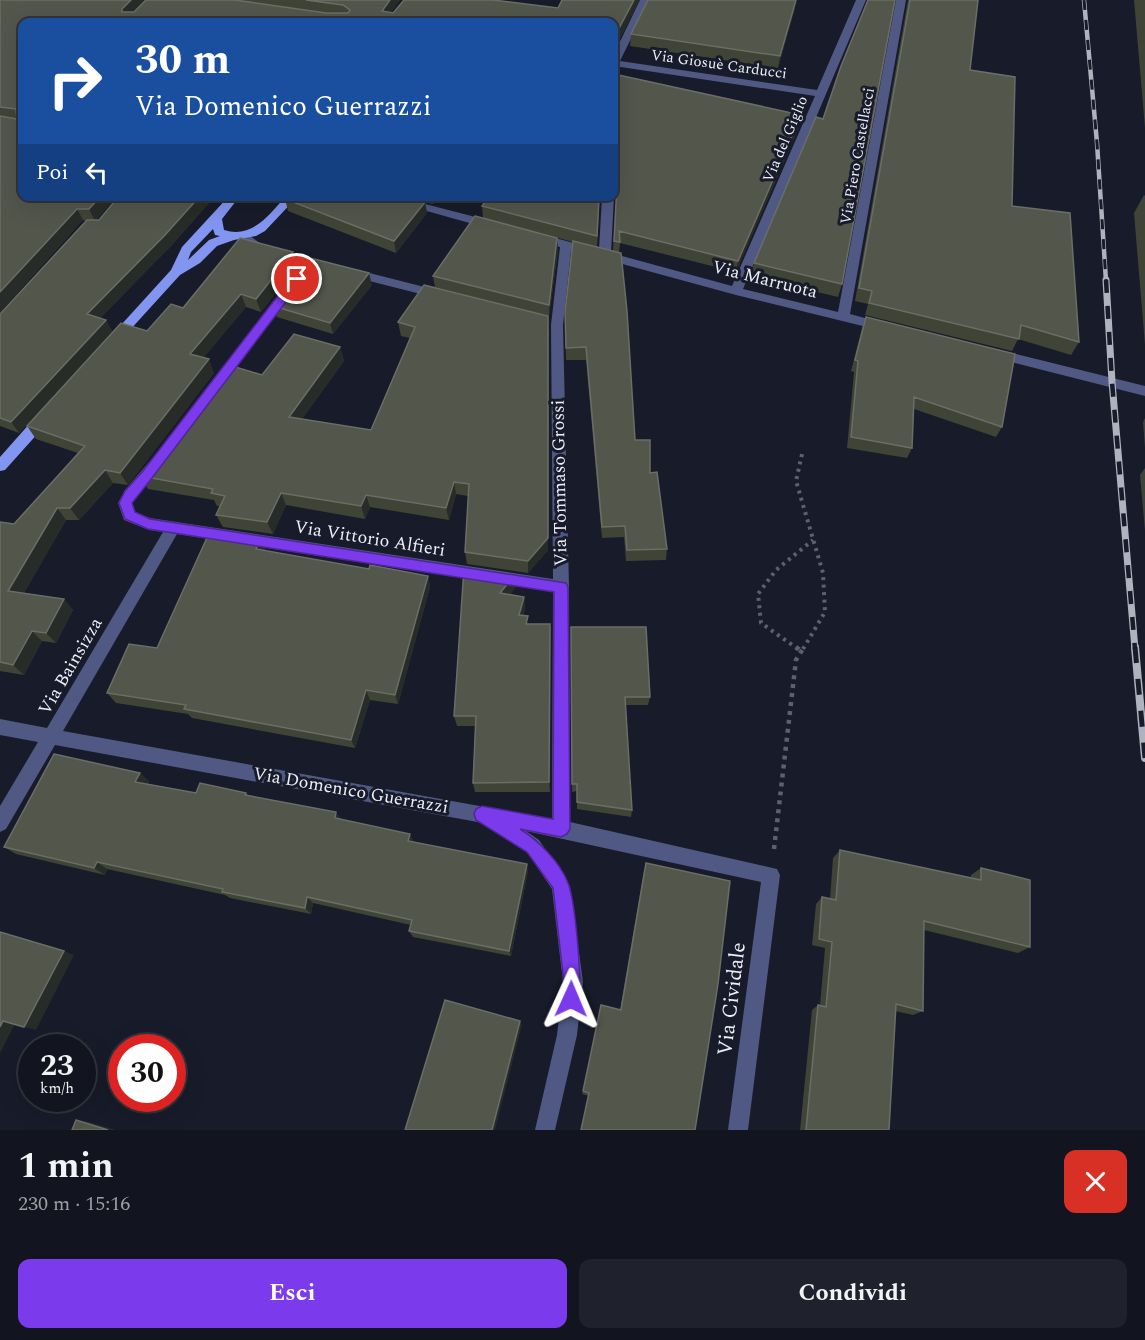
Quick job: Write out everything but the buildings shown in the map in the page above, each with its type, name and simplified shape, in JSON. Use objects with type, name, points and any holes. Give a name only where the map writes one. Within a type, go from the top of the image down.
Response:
[{"type":"main road","points":[[104,352],[176,272],[186,250],[231,201]]},
{"type":"main road","points":[[176,272],[196,261],[213,243],[261,231],[288,201]]},
{"type":"main road","points":[[216,219],[219,232],[230,237]]},
{"type":"main road","points":[[0,466],[56,405]]},
{"type":"street","points":[[618,55],[645,0]]},
{"type":"street","name":"Via del Giglio","points":[[736,291],[861,0]]},
{"type":"street","name":"Via Piero Castellacci","points":[[843,317],[901,0]]},
{"type":"street","name":"Via Giosuè Carducci","points":[[618,64],[821,94]]},
{"type":"street","points":[[397,201],[505,229]]},
{"type":"street","points":[[606,255],[608,201]]},
{"type":"street","name":"Via Marruota","points":[[528,235],[736,291],[899,331]]},
{"type":"street","points":[[244,236],[261,250],[303,270],[456,299]]},
{"type":"street","name":"Via Tommaso Grossi","points":[[561,829],[561,587],[551,324],[566,245]]},
{"type":"street","points":[[211,391],[303,270]]},
{"type":"street","points":[[987,352],[1145,391]]},
{"type":"street","name":"Via Vittorio Alfieri","points":[[162,456],[125,503],[129,516],[148,524],[561,587]]},
{"type":"street","name":"Via Bainsizza","points":[[0,823],[173,528]]},
{"type":"street","name":"Via Domenico Guerrazzi","points":[[0,727],[561,829],[771,874]]},
{"type":"street","points":[[482,814],[533,846],[561,885],[573,982],[567,1035],[544,1130]]},
{"type":"street","name":"Via Cividale","points":[[738,1130],[771,874]]},
{"type":"path","points":[[771,874],[796,660],[825,612],[823,573],[796,482],[804,450]]},
{"type":"path","points":[[801,651],[761,623],[758,594],[776,570],[813,540]]},
{"type":"railway","points":[[1084,0],[1106,281]]},
{"type":"railway","points":[[1106,280],[1112,382],[1135,649]]},
{"type":"railway","points":[[1135,647],[1145,758]]},
{"type":"route","points":[[297,279],[148,475],[130,494],[125,503],[129,516],[148,524],[561,587],[561,829],[482,814],[533,846],[561,885],[573,982],[571,999]]}]
